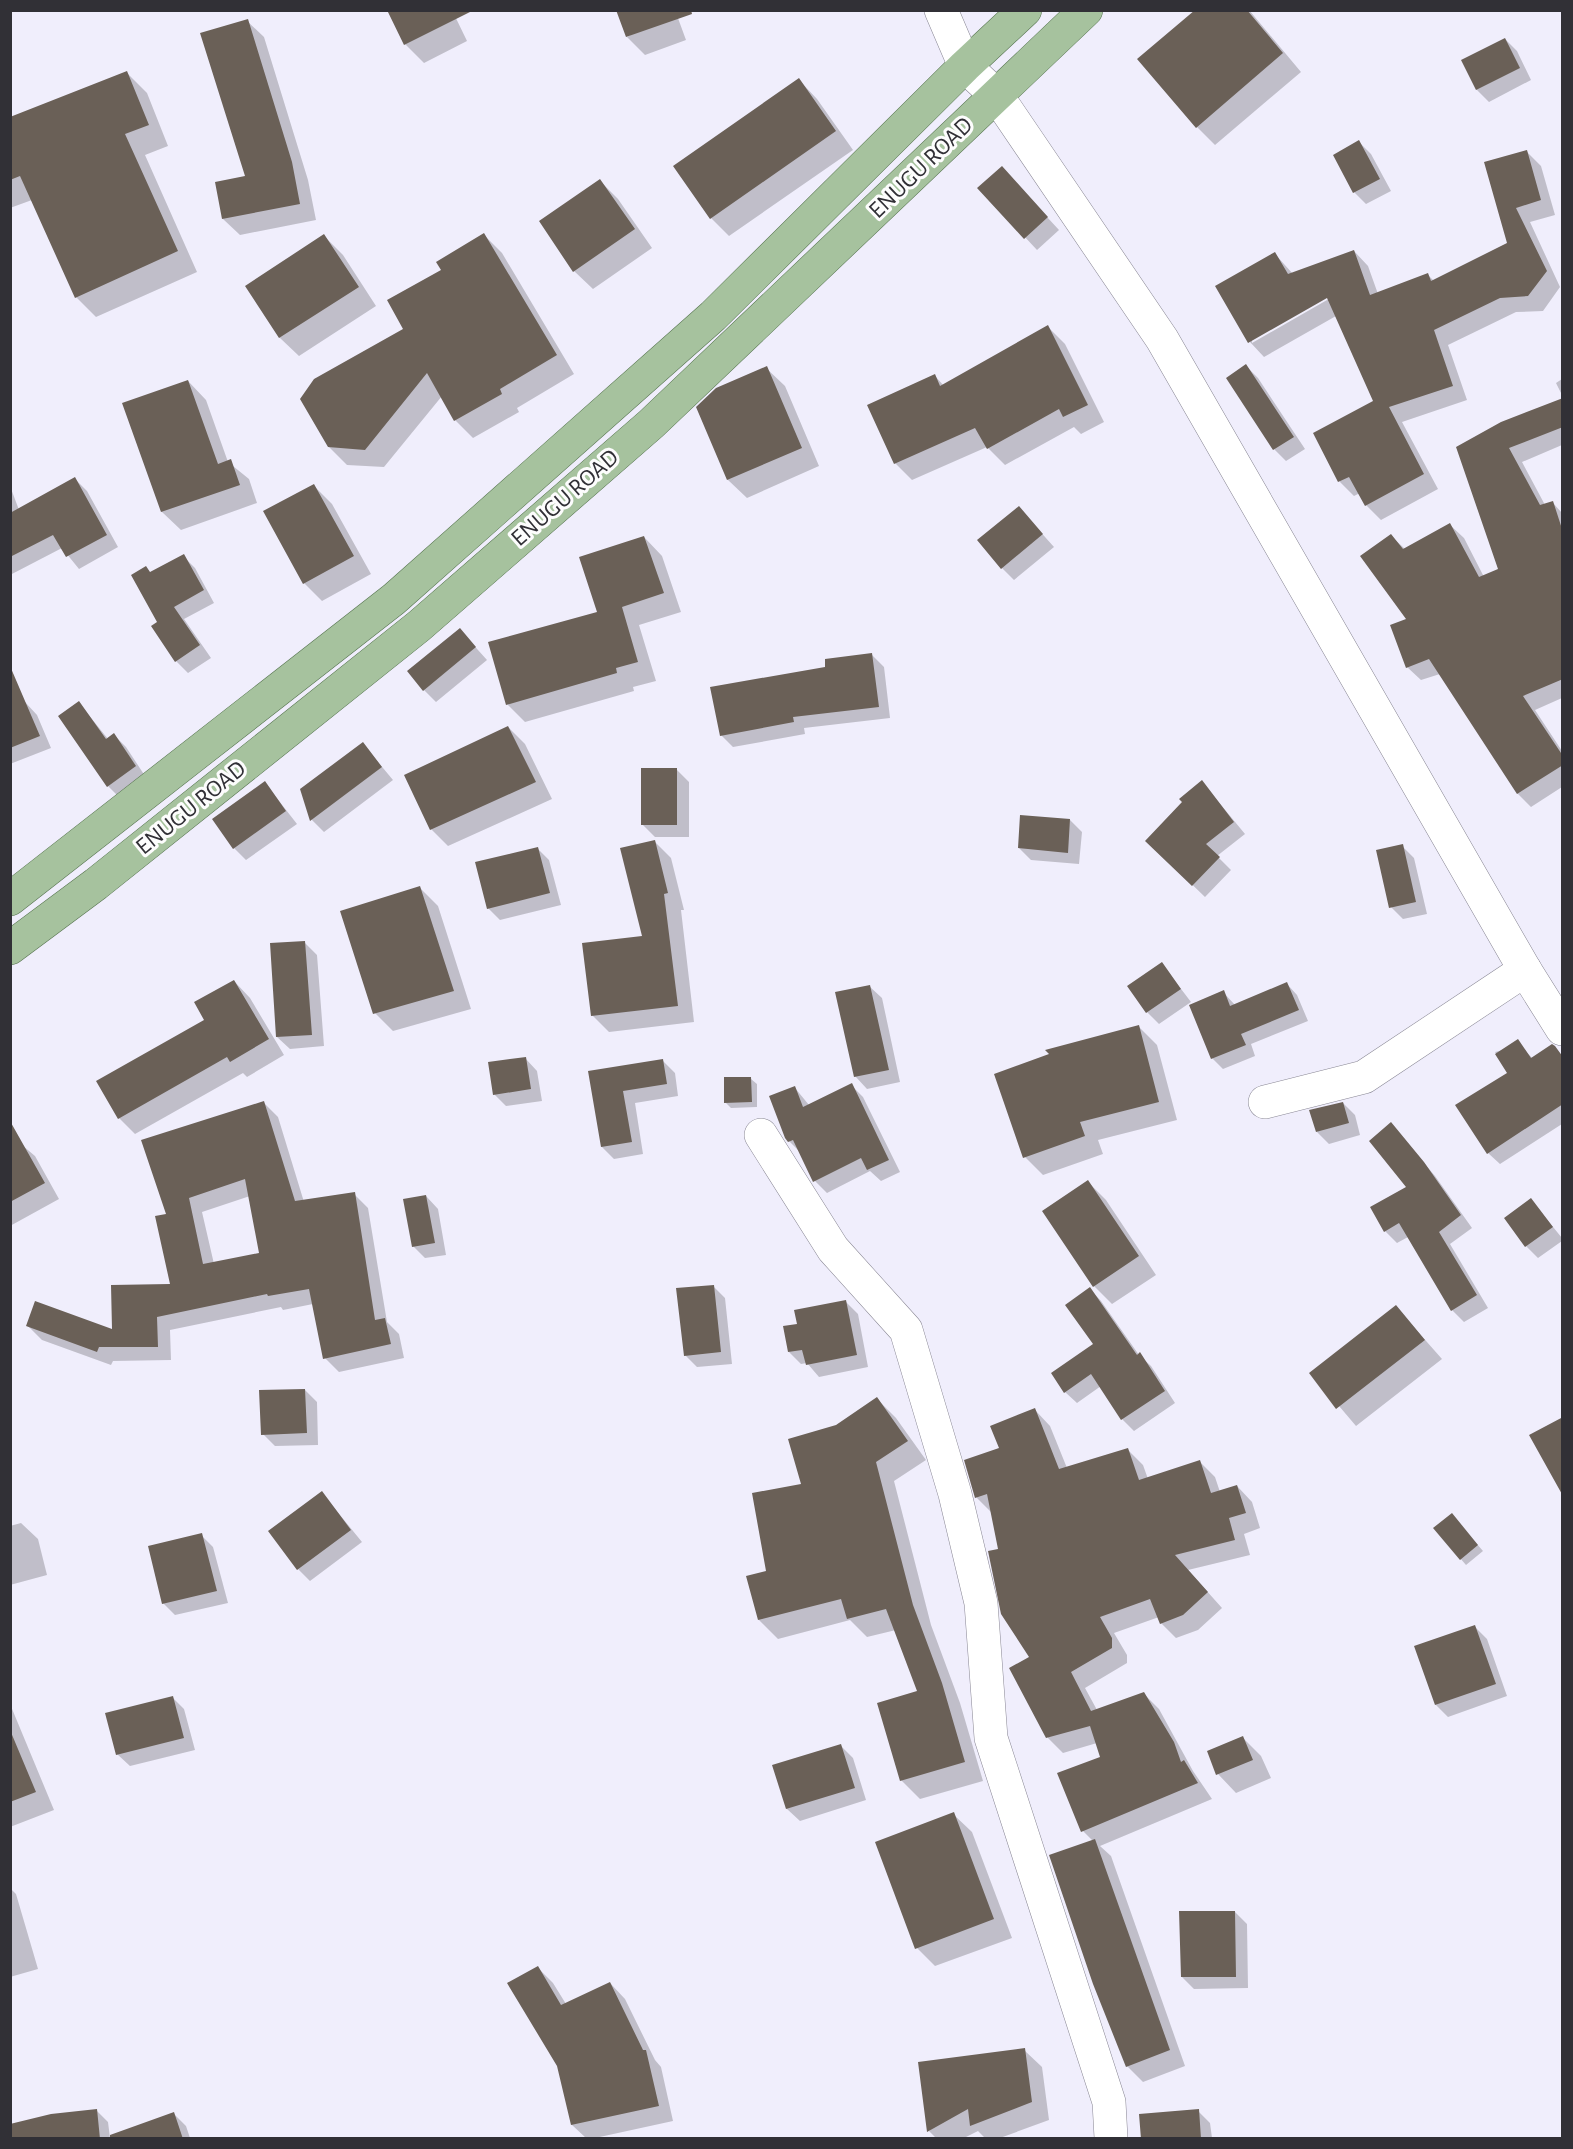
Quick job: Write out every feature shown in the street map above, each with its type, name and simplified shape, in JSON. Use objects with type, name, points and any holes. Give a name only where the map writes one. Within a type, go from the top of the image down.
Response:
[{"type":"main road","points":[[10,898],[394,599],[713,316],[965,66],[1025,10]]},
{"type":"main road","name":"ENUGU ROAD","points":[[10,948],[96,884],[419,626],[701,378],[1086,10]]},
{"type":"street","points":[[941,10],[965,66],[997,96],[1162,339],[1525,970],[1563,1029]]},
{"type":"street","points":[[1265,1102],[1364,1077],[1525,970]]},
{"type":"street","points":[[761,1135],[833,1250],[906,1330],[954,1494],[981,1603],[991,1738],[1109,2102],[1111,2139]]},
{"type":"building","points":[[387,10],[474,10],[404,45]]},
{"type":"building","points":[[616,10],[691,10],[692,14],[626,37]]},
{"type":"building","points":[[1195,10],[1247,10],[1283,53],[1196,128],[1137,59]]},
{"type":"building","points":[[248,19],[292,162],[300,204],[222,219],[215,182],[245,176],[200,33]]},
{"type":"building","points":[[1505,38],[1520,68],[1476,90],[1461,60]]},
{"type":"building","points":[[127,71],[149,125],[125,134],[178,251],[75,298],[20,176],[10,180],[10,117]]},
{"type":"building","points":[[799,78],[836,131],[710,219],[673,166]]},
{"type":"building","points":[[1359,140],[1380,179],[1353,193],[1333,155]]},
{"type":"building","points":[[1527,150],[1541,200],[1516,208],[1547,271],[1528,296],[1500,298],[1434,330],[1453,386],[1389,407],[1424,474],[1365,506],[1349,477],[1338,482],[1313,433],[1373,401],[1327,298],[1248,343],[1215,286],[1275,252],[1288,274],[1354,250],[1370,295],[1428,273],[1431,281],[1507,243],[1484,162]]},
{"type":"building","points":[[1002,166],[1048,217],[1024,239],[977,188]]},
{"type":"building","points":[[600,179],[635,229],[573,272],[539,221]]},
{"type":"building","points":[[484,233],[557,355],[500,389],[502,394],[454,421],[427,373],[365,450],[328,447],[300,399],[314,379],[403,329],[387,300],[441,270],[436,262]]},
{"type":"building","points":[[324,234],[359,287],[279,338],[245,286]]},
{"type":"building","points":[[1048,325],[1088,405],[1063,417],[1059,409],[987,449],[975,428],[894,464],[867,405],[935,374],[940,386]]},
{"type":"building","points":[[1246,364],[1294,437],[1273,450],[1226,378]]},
{"type":"building","points":[[767,366],[802,448],[727,480],[696,407],[716,388]]},
{"type":"building","points":[[188,380],[218,464],[231,459],[240,485],[161,512],[122,403]]},
{"type":"building","points":[[1563,398],[1563,427],[1509,448],[1540,505],[1553,501],[1563,532],[1563,679],[1523,696],[1563,756],[1563,765],[1517,794],[1429,659],[1406,668],[1390,625],[1406,619],[1360,556],[1391,534],[1403,549],[1450,523],[1479,577],[1498,569],[1456,447],[1501,422]]},
{"type":"building","points":[[75,477],[107,535],[66,557],[53,535],[10,557],[10,513]]},
{"type":"building","points":[[314,484],[354,556],[303,584],[263,511]]},
{"type":"building","points":[[1019,506],[1043,534],[1001,569],[977,540]]},
{"type":"building","points":[[644,536],[664,593],[622,607],[638,662],[616,668],[617,673],[506,705],[488,642],[597,612],[579,557]]},
{"type":"building","points":[[184,554],[204,590],[174,607],[200,645],[175,662],[151,626],[157,622],[131,575],[146,566],[150,572]]},
{"type":"building","points":[[460,628],[476,647],[423,691],[407,671]]},
{"type":"building","points":[[872,653],[879,707],[793,717],[794,722],[720,736],[710,687],[825,667],[825,659]]},
{"type":"building","points":[[10,666],[40,736],[10,748]]},
{"type":"building","points":[[79,701],[106,739],[114,733],[136,766],[107,787],[58,716]]},
{"type":"building","points":[[508,726],[536,782],[430,830],[404,775]]},
{"type":"building","points":[[363,742],[382,767],[310,821],[300,789]]},
{"type":"building","points":[[641,768],[677,768],[677,825],[641,825]]},
{"type":"building","points":[[1202,780],[1234,822],[1206,844],[1220,857],[1192,886],[1145,841],[1182,802],[1179,799]]},
{"type":"building","points":[[265,781],[286,811],[233,849],[212,819]]},
{"type":"building","points":[[1020,815],[1070,819],[1068,853],[1018,848]]},
{"type":"building","points":[[655,840],[668,893],[664,894],[678,1006],[591,1016],[582,943],[642,936],[620,848]]},
{"type":"building","points":[[1403,844],[1416,902],[1389,908],[1376,850]]},
{"type":"building","points":[[538,847],[550,893],[487,909],[475,862]]},
{"type":"building","points":[[420,886],[454,991],[373,1014],[340,911]]},
{"type":"building","points":[[305,941],[312,1035],[276,1037],[270,943]]},
{"type":"building","points":[[1162,962],[1181,989],[1146,1013],[1127,986]]},
{"type":"building","points":[[234,980],[269,1039],[230,1062],[227,1057],[118,1119],[96,1081],[204,1020],[194,1002]]},
{"type":"building","points":[[1287,982],[1299,1010],[1241,1034],[1246,1045],[1211,1059],[1189,1005],[1224,990],[1230,1006]]},
{"type":"building","points":[[870,985],[889,1070],[854,1077],[835,992]]},
{"type":"building","points":[[1139,1025],[1159,1102],[1080,1122],[1085,1136],[1023,1158],[994,1074],[1049,1054],[1045,1050]]},
{"type":"building","points":[[1518,1039],[1531,1058],[1552,1044],[1563,1057],[1563,1104],[1487,1154],[1455,1105],[1507,1073],[1495,1054]]},
{"type":"building","points":[[526,1057],[531,1089],[493,1095],[488,1062]]},
{"type":"building","points":[[663,1059],[667,1084],[623,1091],[632,1142],[601,1147],[588,1071]]},
{"type":"building","points":[[724,1077],[751,1077],[752,1102],[724,1103]]},
{"type":"building","points":[[852,1083],[889,1160],[867,1170],[861,1158],[813,1182],[793,1140],[788,1142],[785,1138],[769,1096],[795,1086],[803,1107]]},
{"type":"building","points":[[264,1101],[295,1201],[355,1192],[375,1320],[385,1318],[391,1344],[323,1359],[309,1289],[268,1296],[267,1294],[157,1317],[158,1347],[99,1347],[97,1352],[26,1326],[35,1301],[112,1329],[111,1285],[170,1284],[155,1216],[166,1214],[141,1140]],"holes":[[[245,1179],[259,1253],[203,1264],[189,1198]]]},
{"type":"building","points":[[1343,1102],[1349,1123],[1316,1132],[1309,1110]]},
{"type":"building","points":[[10,1121],[45,1183],[10,1202]]},
{"type":"building","points":[[1391,1122],[1424,1162],[1461,1215],[1439,1232],[1477,1295],[1451,1311],[1399,1223],[1384,1232],[1370,1207],[1406,1187],[1369,1141]]},
{"type":"building","points":[[1088,1180],[1139,1256],[1093,1287],[1042,1211]]},
{"type":"building","points":[[426,1195],[435,1243],[412,1247],[403,1199]]},
{"type":"building","points":[[1531,1198],[1553,1227],[1525,1247],[1504,1218]]},
{"type":"building","points":[[714,1285],[721,1352],[684,1356],[676,1288]]},
{"type":"building","points":[[1090,1287],[1137,1355],[1140,1352],[1165,1391],[1121,1420],[1091,1374],[1064,1393],[1051,1373],[1093,1344],[1065,1305]]},
{"type":"building","points":[[846,1300],[857,1355],[806,1365],[802,1350],[788,1352],[783,1326],[797,1324],[794,1310]]},
{"type":"building","points":[[1396,1305],[1425,1340],[1336,1409],[1309,1373]]},
{"type":"building","points":[[305,1389],[307,1433],[261,1435],[259,1390]]},
{"type":"building","points":[[877,1397],[908,1441],[876,1462],[913,1605],[942,1683],[965,1762],[900,1781],[877,1703],[917,1691],[886,1609],[847,1619],[841,1599],[758,1620],[746,1576],[766,1571],[752,1493],[801,1484],[788,1439],[836,1425]]},
{"type":"building","points":[[1035,1408],[1059,1469],[1128,1448],[1139,1480],[1200,1460],[1211,1493],[1237,1485],[1246,1513],[1229,1518],[1235,1540],[1175,1555],[1208,1592],[1183,1615],[1160,1624],[1150,1599],[1100,1617],[1112,1638],[1112,1648],[1071,1672],[1091,1711],[1144,1692],[1174,1742],[1181,1762],[1184,1760],[1198,1783],[1081,1832],[1057,1773],[1100,1757],[1090,1726],[1046,1738],[1009,1668],[1029,1657],[1001,1614],[988,1551],[998,1549],[987,1494],[975,1498],[964,1460],[999,1448],[990,1426]]},
{"type":"building","points":[[1563,1417],[1563,1496],[1529,1435]]},
{"type":"building","points":[[322,1491],[351,1530],[297,1570],[268,1531]]},
{"type":"building","points":[[1452,1513],[1478,1545],[1460,1560],[1433,1528]]},
{"type":"building","points":[[202,1533],[217,1591],[162,1604],[148,1546]]},
{"type":"building","points":[[1475,1625],[1496,1684],[1435,1705],[1414,1646]]},
{"type":"building","points":[[173,1696],[184,1738],[116,1755],[105,1713]]},
{"type":"building","points":[[10,1730],[36,1792],[10,1802]]},
{"type":"building","points":[[1243,1736],[1253,1760],[1216,1775],[1207,1751]]},
{"type":"building","points":[[841,1744],[855,1788],[786,1809],[772,1765]]},
{"type":"building","points":[[954,1812],[994,1919],[915,1949],[875,1842]]},
{"type":"building","points":[[1095,1839],[1170,2050],[1126,2067],[1093,1984],[1049,1855]]},
{"type":"building","points":[[1179,1911],[1235,1911],[1236,1977],[1181,1977]]},
{"type":"building","points":[[538,1966],[561,2005],[610,1982],[643,2050],[646,2050],[659,2106],[571,2125],[557,2066],[507,1983]]},
{"type":"building","points":[[1025,2048],[1032,2102],[970,2126],[968,2109],[927,2132],[918,2062]]},
{"type":"building","points":[[97,2109],[100,2139],[10,2139],[10,2124],[51,2114]]},
{"type":"building","points":[[1199,2109],[1201,2139],[1141,2139],[1139,2114]]},
{"type":"building","points":[[174,2112],[183,2139],[110,2139],[110,2135]]}]
